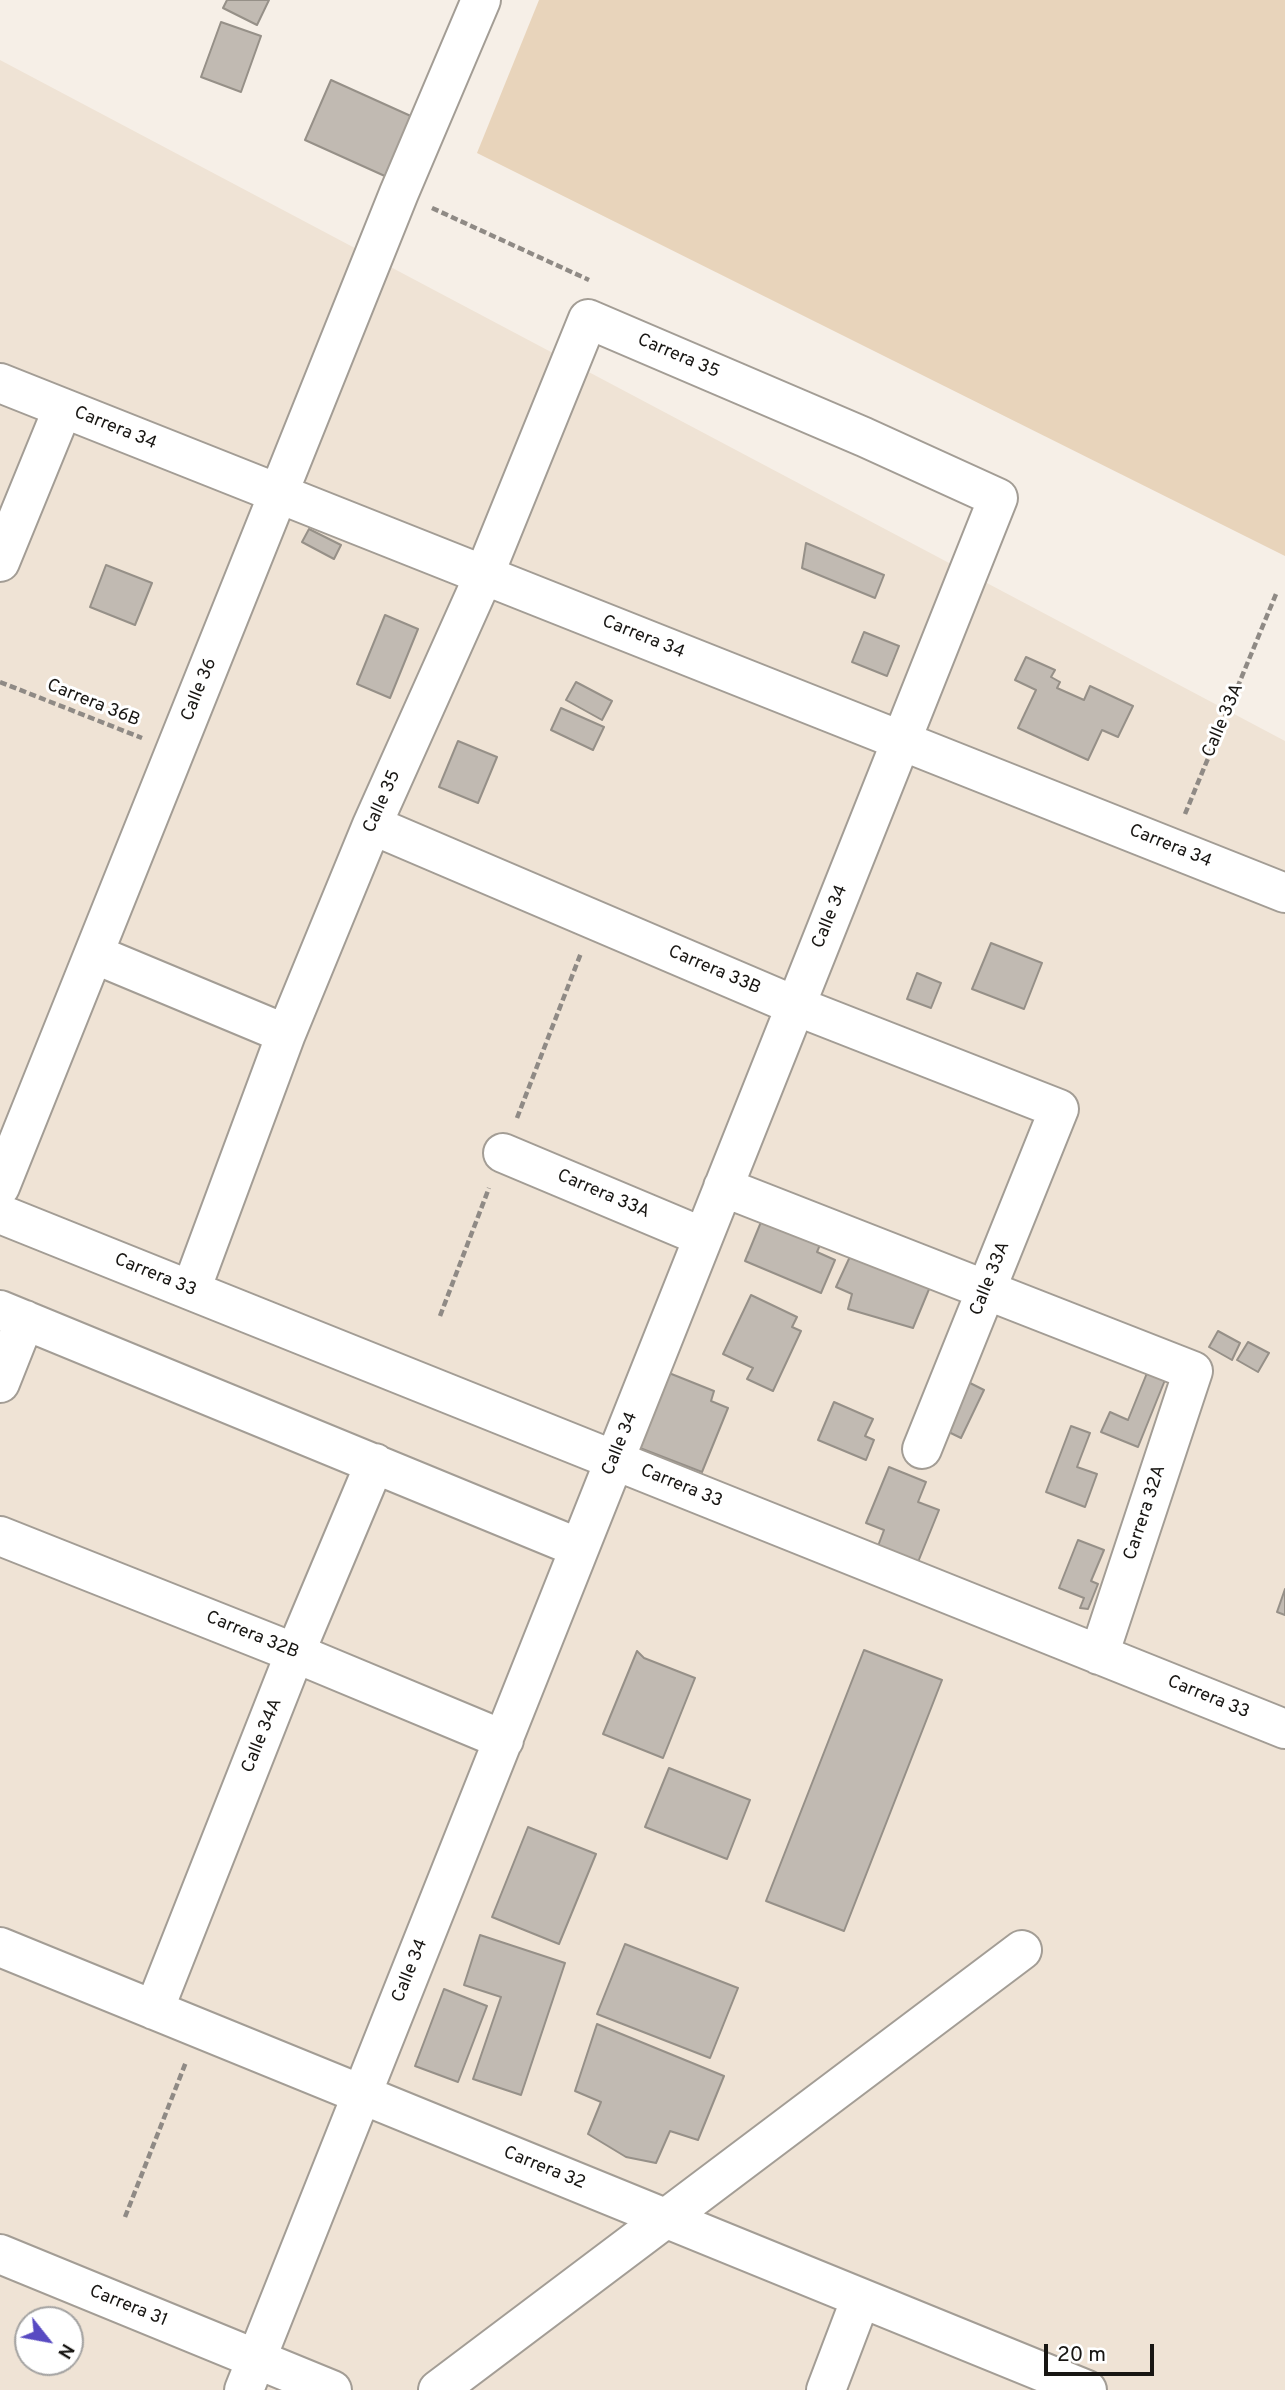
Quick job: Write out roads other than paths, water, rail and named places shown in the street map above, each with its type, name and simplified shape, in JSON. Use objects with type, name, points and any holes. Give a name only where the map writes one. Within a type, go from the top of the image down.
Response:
[{"type":"street","name":"Calle 36","points":[[0,1187],[399,193],[481,0]]},
{"type":"street","name":"Carrera 35","points":[[588,319],[852,431],[998,498]]},
{"type":"street","name":"Calle 35","points":[[191,1290],[285,1034],[372,825],[484,575],[588,319]]},
{"type":"street","name":"Carrera 34","points":[[0,383],[1285,893]]},
{"type":"street","points":[[0,562],[63,408]]},
{"type":"street","name":"Calle 34","points":[[250,2375],[998,498]]},
{"type":"street","name":"Carrera 33B","points":[[372,825],[796,1006],[1059,1109]]},
{"type":"street","points":[[94,954],[285,1034]]},
{"type":"street","name":"Calle 33A","points":[[922,1449],[1059,1109]]},
{"type":"street","name":"Carrera 33A","points":[[503,1153],[703,1237]]},
{"type":"street","points":[[723,1187],[986,1290]]},
{"type":"street","name":"Carrera 33","points":[[0,1214],[1285,1730]]},
{"type":"street","name":"Carrera 32A","points":[[986,1290],[1194,1371],[1100,1655]]},
{"type":"street","points":[[0,1383],[12,1315],[579,1548]]},
{"type":"street","name":"Calle 34A","points":[[154,2010],[295,1653],[375,1463]]},
{"type":"street","name":"Carrera 32B","points":[[0,1536],[295,1653],[503,1740]]},
{"type":"street","name":"Carrera 32","points":[[0,1947],[1087,2390]]},
{"type":"street","points":[[438,2390],[1022,1950]]},
{"type":"street","name":"Carrera 31","points":[[0,2254],[250,2375],[332,2390]]},
{"type":"street","points":[[825,2390],[862,2298]]}]
